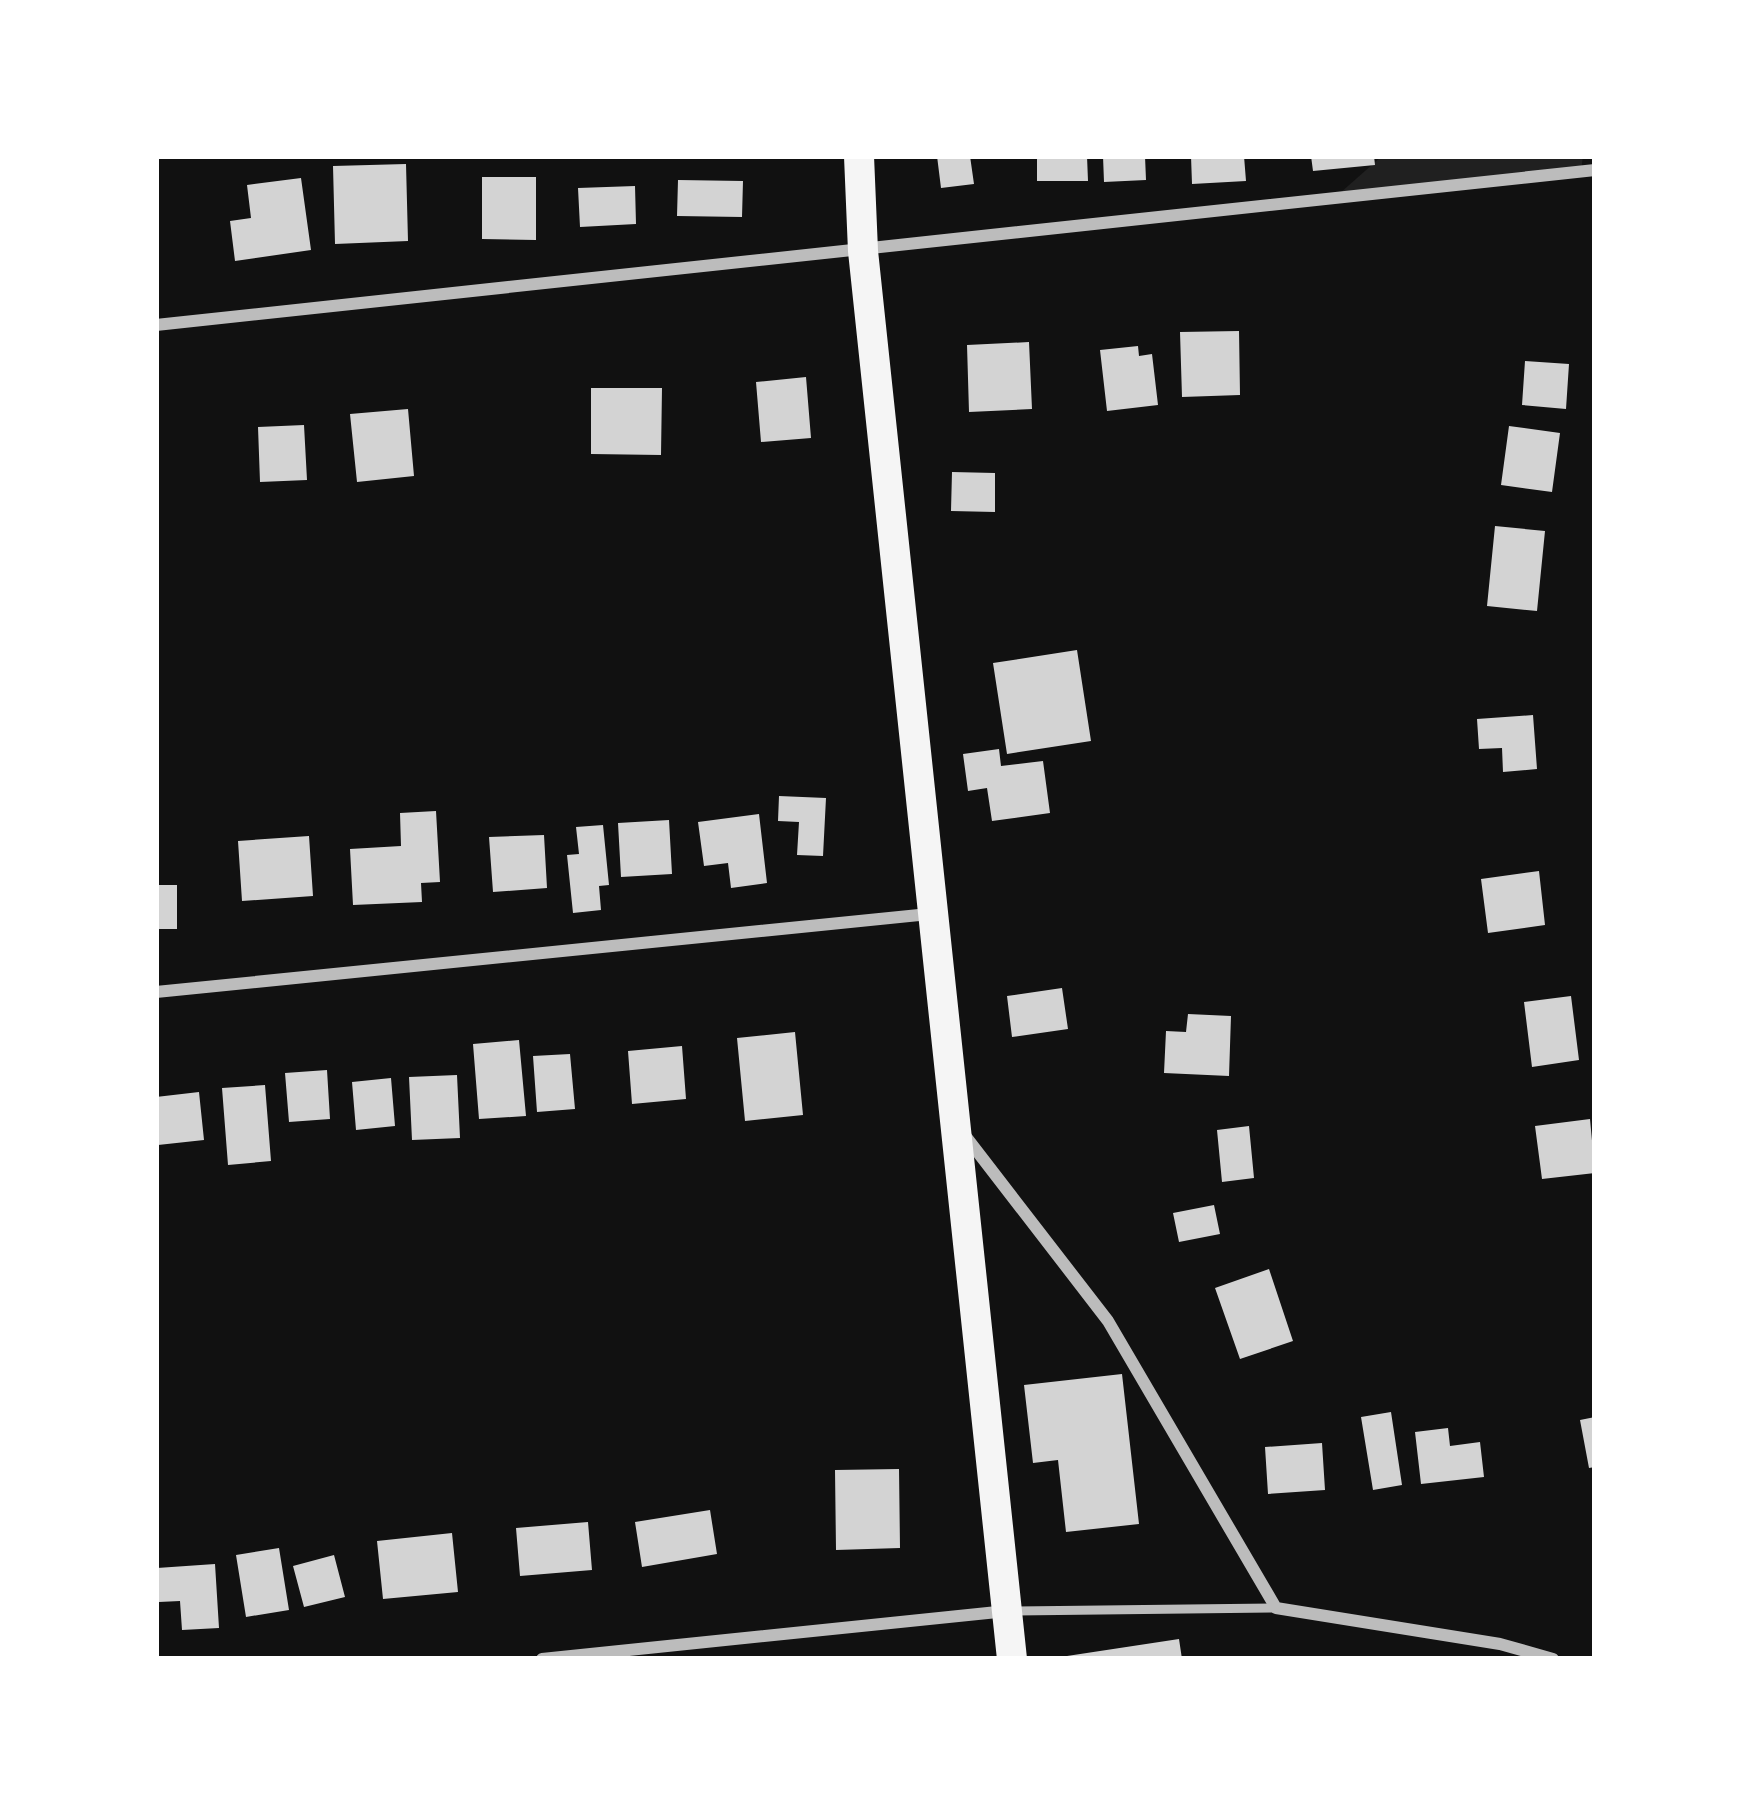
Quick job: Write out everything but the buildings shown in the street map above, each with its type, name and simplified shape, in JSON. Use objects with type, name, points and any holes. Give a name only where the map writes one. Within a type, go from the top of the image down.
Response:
[{"type":"main road","points":[[859,156],[863,251],[1012,1659]]},
{"type":"street","points":[[156,326],[1595,170]]},
{"type":"street","points":[[156,992],[931,914]]},
{"type":"street","points":[[955,1122],[1108,1321],[1276,1608],[1500,1644],[1553,1659]]},
{"type":"street","points":[[542,1659],[1009,1610]]},
{"type":"lane","points":[[1009,1610],[1276,1608]]},
{"type":"shaded area","points":[[1382,156],[1583,156],[1581,171],[1331,201]]}]
